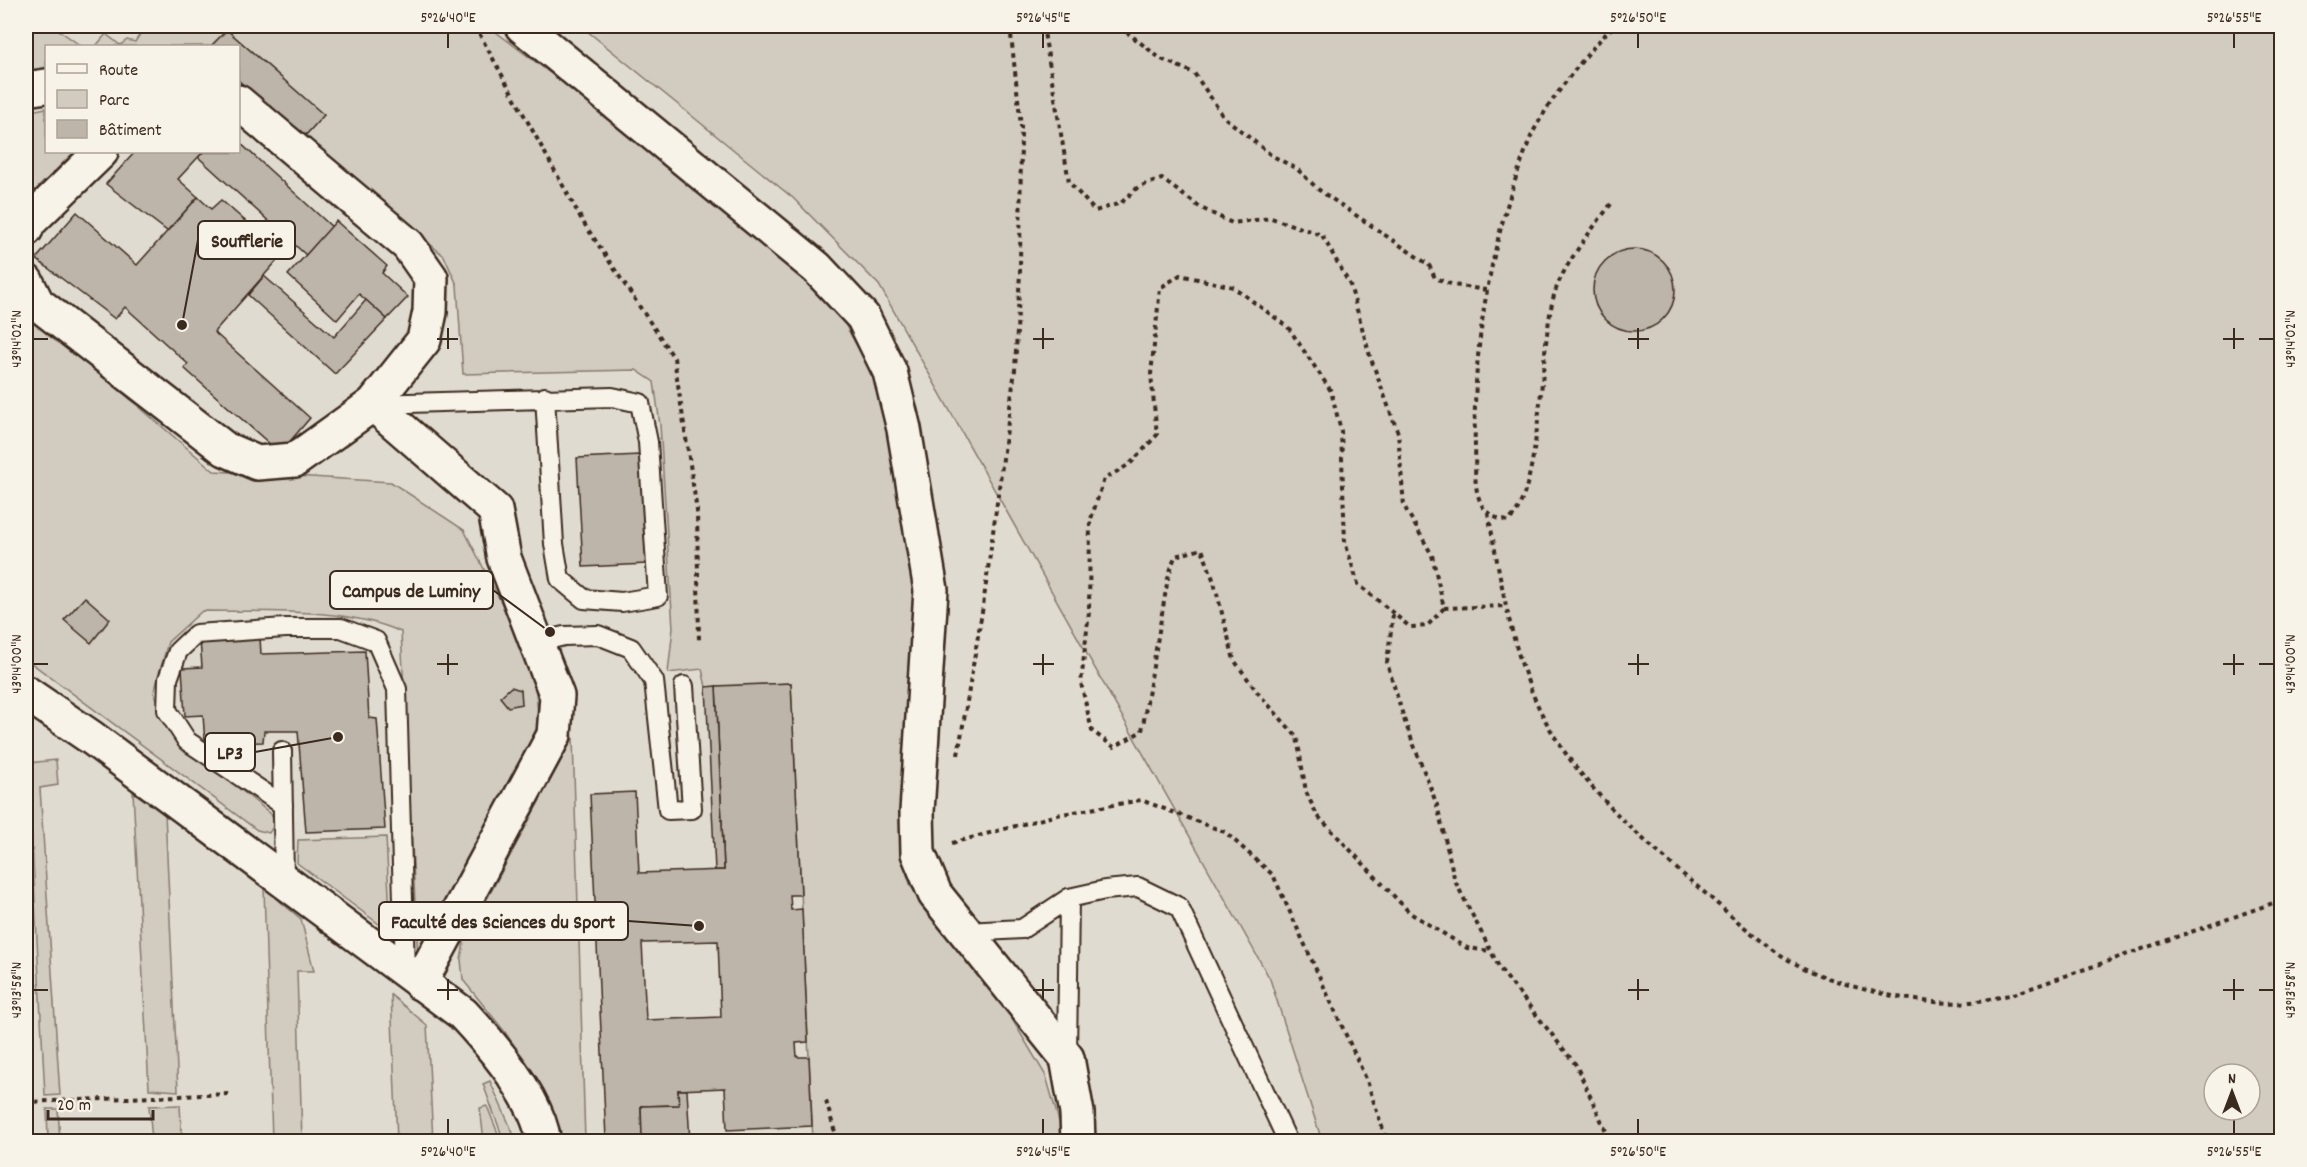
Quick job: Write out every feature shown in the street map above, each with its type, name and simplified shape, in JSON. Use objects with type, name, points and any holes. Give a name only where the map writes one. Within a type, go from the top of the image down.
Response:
[{"type":"street","points":[[522,26],[818,268],[863,317],[885,363],[904,429],[931,590],[917,812],[918,853],[935,894],[1067,1058],[1077,1113],[1078,1142]]},
{"type":"street","points":[[26,89],[45,87]]},
{"type":"street","points":[[26,281],[37,303],[225,449],[257,463],[295,460],[373,404],[424,340],[430,312],[431,278],[408,245],[240,104]]},
{"type":"street","points":[[26,229],[26,225],[100,153]]},
{"type":"street","points":[[373,404],[495,510],[504,558],[557,696],[554,735],[412,977]]},
{"type":"street","points":[[26,693],[92,738],[463,1014],[500,1053],[542,1126],[544,1142]]},
{"type":"lane","points":[[373,404],[537,398],[549,397],[602,397],[640,403],[648,442],[658,596],[622,602],[584,599],[560,579],[554,544],[550,488],[549,454],[546,408],[545,397]]},
{"type":"lane","points":[[283,805],[187,741],[167,710],[168,678],[178,651],[196,634],[286,627],[341,628],[376,641],[397,689],[412,977]]},
{"type":"lane","points":[[535,643],[564,636],[598,634],[631,648],[654,681],[668,810],[692,809],[684,686]]},
{"type":"lane","points":[[282,751],[284,880]]},
{"type":"lane","points":[[966,932],[1022,929],[1069,898],[1106,890],[1138,887],[1179,907],[1288,1142]]},
{"type":"lane","points":[[1067,1058],[1069,898]]},
{"type":"path","points":[[475,26],[583,222],[674,358],[697,511],[699,642]]},
{"type":"path","points":[[956,767],[983,606],[1015,370],[1020,272],[1021,126],[1010,26]]},
{"type":"path","points":[[1043,26],[1069,182],[1095,211],[1121,202],[1138,187],[1162,179],[1202,208],[1232,223],[1271,218],[1322,235],[1350,285],[1370,356],[1398,433],[1404,506],[1432,555],[1444,608]]},
{"type":"path","points":[[1119,26],[1161,59],[1194,73],[1224,117],[1271,155],[1297,169],[1319,190],[1429,265],[1435,278],[1454,285],[1486,290]]},
{"type":"path","points":[[1611,204],[1582,243],[1555,291],[1544,351],[1535,441],[1522,501],[1517,514],[1508,521],[1496,519],[1480,503],[1476,488],[1474,424],[1486,290],[1498,235],[1531,136],[1570,76],[1614,26]]},
{"type":"path","points":[[1491,951],[1467,948],[1410,913],[1317,815],[1306,792],[1297,736],[1258,693],[1234,660],[1214,582],[1202,549],[1175,556],[1168,578],[1142,731],[1114,747],[1092,731],[1081,683],[1089,612],[1090,522],[1104,479],[1130,464],[1157,435],[1151,374],[1160,288],[1180,275],[1233,287],[1288,327],[1331,391],[1341,430],[1345,542],[1358,584],[1410,627],[1427,626],[1444,608],[1507,606]]},
{"type":"path","points":[[1488,513],[1516,647],[1534,697],[1552,732],[1576,769],[1610,807],[1666,860],[1732,917],[1797,965],[1869,990],[1905,998],[1967,1003],[2014,994],[2282,900]]},
{"type":"path","points":[[1393,614],[1388,663],[1405,722],[1437,805],[1455,881],[1500,969],[1576,1065],[1611,1142]]},
{"type":"path","points":[[26,1102],[230,1094]]},
{"type":"path","points":[[826,1101],[841,1142]]},
{"type":"shaded area","points":[[26,26],[581,26],[793,198],[879,285],[1270,979],[1322,1141],[26,1141]]},
{"type":"green space","points":[[26,26],[53,26],[80,45],[45,45],[45,70],[26,71]]},
{"type":"green space","points":[[145,26],[488,26],[656,153],[834,304],[874,377],[895,456],[914,574],[902,858],[911,887],[997,994],[1046,1076],[1060,1125],[1060,1141],[813,1141],[791,683],[706,687],[702,669],[668,673],[673,628],[660,425],[654,382],[636,370],[463,374],[457,285],[444,256],[304,137],[323,115],[227,30],[212,45],[120,45],[127,40],[135,42]]},
{"type":"green space","points":[[581,26],[2281,26],[2281,1141],[1322,1141],[1270,979],[879,285],[793,198]]},
{"type":"green space","points":[[106,34],[120,45],[97,45]]},
{"type":"green space","points":[[45,108],[45,153],[73,153],[26,200],[26,112]]},
{"type":"green space","points":[[26,310],[214,471],[391,482],[464,530],[501,602],[535,683],[539,724],[418,960],[401,632],[355,618],[303,612],[202,611],[168,642],[154,693],[175,737],[271,814],[275,824],[269,833],[257,830],[26,659]]},
{"type":"green space","points":[[573,738],[585,1141],[554,1141],[534,1077],[505,1032],[463,980],[461,959],[464,942]]},
{"type":"green space","points":[[56,760],[58,785],[40,788],[60,1095],[45,1096],[28,763]]},
{"type":"green space","points":[[133,792],[165,813],[178,1091],[149,1089]]},
{"type":"green space","points":[[386,837],[391,933],[297,863],[298,840]]},
{"type":"green space","points":[[264,888],[301,919],[314,971],[297,971],[302,1141],[272,1141]]},
{"type":"green space","points":[[391,995],[427,1025],[433,1141],[397,1141]]},
{"type":"green space","points":[[490,1081],[515,1141],[504,1141],[483,1084]]},
{"type":"green space","points":[[180,1105],[182,1141],[152,1141],[149,1106]]},
{"type":"green space","points":[[487,1106],[501,1141],[484,1141],[480,1108]]},
{"type":"green space","points":[[47,1109],[58,1109],[60,1141],[48,1141]]},
{"type":"building","points":[[227,30],[324,115],[304,137],[240,82],[240,45],[212,45]]},
{"type":"building","points":[[240,143],[332,227],[306,255],[198,157],[202,153],[240,153]]},
{"type":"building","points":[[134,153],[202,153],[178,179],[198,197],[167,231],[106,184]]},
{"type":"building","points":[[198,197],[211,209],[221,200],[283,254],[214,332],[310,418],[280,453],[184,368],[188,364],[125,307],[115,319],[36,259],[77,212],[137,265]]},
{"type":"building","points":[[336,221],[387,266],[382,273],[408,297],[387,319],[359,294],[337,320],[288,275]]},
{"type":"building","points":[[1634,249],[1650,252],[1663,261],[1672,274],[1675,290],[1672,306],[1663,319],[1650,328],[1634,331],[1618,328],[1605,319],[1596,306],[1593,290],[1596,274],[1605,261],[1618,252]]},
{"type":"building","points":[[264,276],[334,337],[366,300],[387,319],[335,374],[248,295]]},
{"type":"building","points":[[639,455],[647,564],[583,567],[577,458]]},
{"type":"building","points":[[85,597],[110,619],[91,643],[64,620]]},
{"type":"building","points":[[260,638],[261,654],[365,651],[369,718],[377,719],[385,829],[306,832],[298,731],[264,731],[263,742],[205,744],[203,715],[185,716],[182,668],[202,667],[200,640]]},
{"type":"building","points":[[791,683],[801,895],[790,895],[791,910],[802,909],[808,1042],[796,1043],[797,1057],[809,1057],[812,1126],[727,1130],[725,1088],[678,1090],[679,1105],[641,1106],[642,1137],[606,1139],[590,794],[635,792],[639,873],[724,870],[716,686]],"holes":[[[718,941],[721,1017],[646,1020],[642,943]]]},
{"type":"building","points":[[716,686],[724,870],[715,870],[706,687]]},
{"type":"building","points":[[511,687],[521,690],[522,704],[508,707],[500,697]]},
{"type":"building","points":[[678,1090],[687,1090],[690,1142],[639,1142],[639,1137],[642,1137],[641,1106],[679,1105]]},
{"type":"building","points":[[639,1137],[639,1142],[596,1142],[596,1139]]},
{"type":"place","name":"Soufflerie","points":[[182,325]]},
{"type":"place","name":"Campus de Luminy","points":[[550,632]]},
{"type":"place","name":"LP3","points":[[338,737]]},
{"type":"place","name":"Faculté des Sciences du Sport","points":[[699,926]]}]
